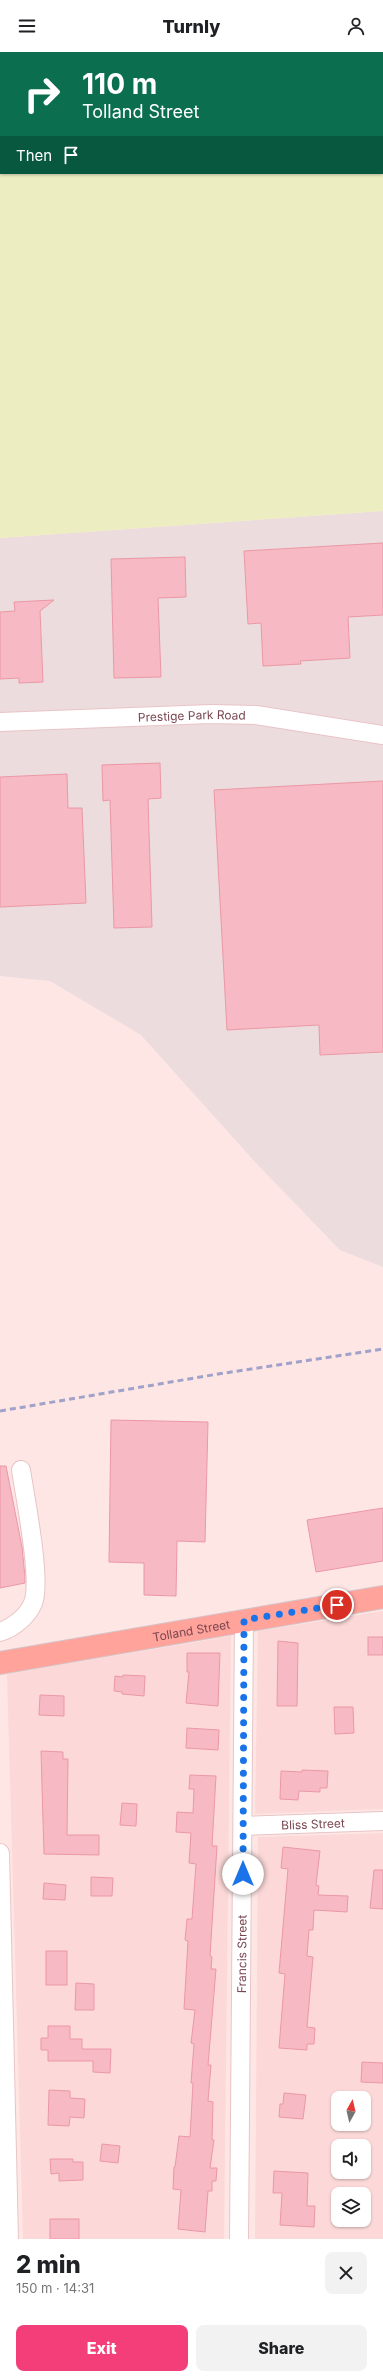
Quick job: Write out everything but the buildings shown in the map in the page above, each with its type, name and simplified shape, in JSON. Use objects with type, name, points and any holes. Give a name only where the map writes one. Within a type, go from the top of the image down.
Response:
[{"type":"main road","name":"Tolland Street","points":[[0,1663],[383,1597]]},
{"type":"street","name":"Prestige Park Road","points":[[0,722],[204,714],[249,715],[383,735]]},
{"type":"street","points":[[0,1632],[16,1625],[33,1603],[37,1580],[21,1470]]},
{"type":"street","name":"Francis Street","points":[[239,2239],[244,1620]]},
{"type":"street","name":"Bliss Street","points":[[243,1826],[383,1821]]},
{"type":"street","points":[[0,1853],[9,2239]]},
{"type":"shaded area","points":[[383,511],[383,1267],[340,1250],[256,1163],[141,1035],[50,981],[0,976],[0,538]]},
{"type":"shaded area","points":[[383,1611],[383,1809],[255,1814],[258,1631]]},
{"type":"shaded area","points":[[231,1636],[224,2239],[23,2239],[7,1674]]},
{"type":"shaded area","points":[[383,1833],[383,2239],[255,2239],[258,1837]]},
{"type":"green space","points":[[0,174],[383,174],[383,511],[0,538]]},
{"type":"railway","points":[[0,1411],[218,1374],[383,1349]]},
{"type":"route","points":[[243,1874],[244,1620],[337,1605]]}]
